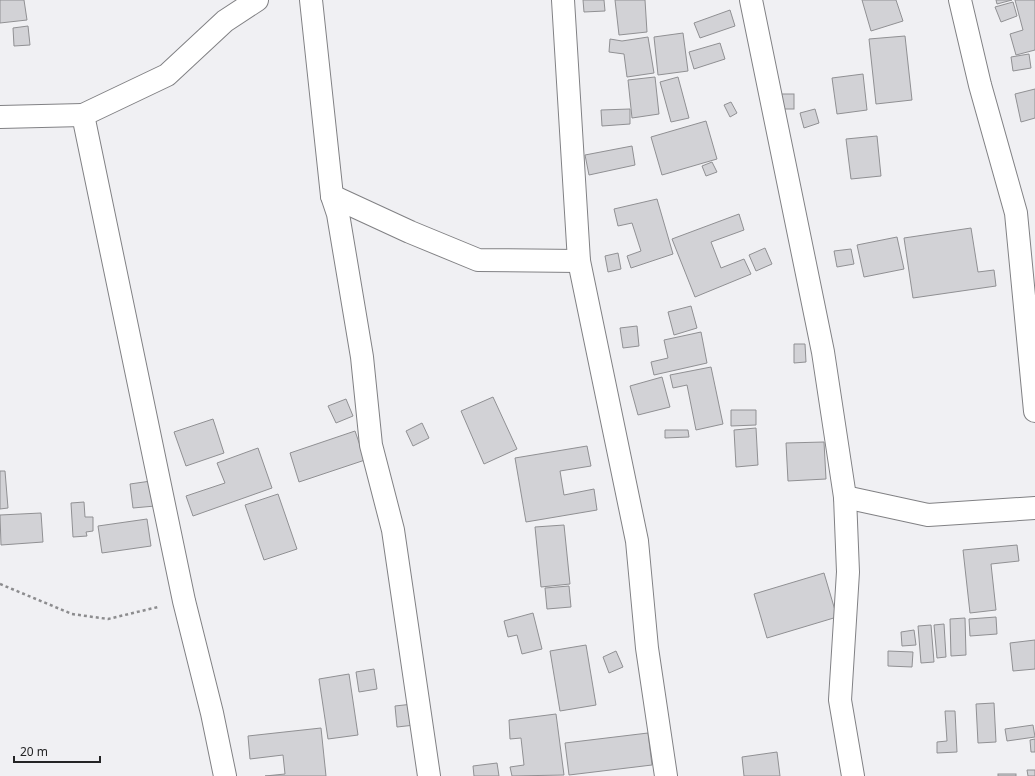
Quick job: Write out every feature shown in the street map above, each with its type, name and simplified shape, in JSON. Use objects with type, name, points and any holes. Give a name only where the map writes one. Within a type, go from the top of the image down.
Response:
[{"type":"street","points":[[0,117],[83,115],[167,75],[225,21],[257,0]]},
{"type":"street","points":[[311,0],[332,196],[338,214],[362,356],[371,445],[393,530],[429,776]]},
{"type":"street","points":[[563,0],[579,260],[637,541],[647,648],[666,776]]},
{"type":"street","points":[[751,0],[823,352],[845,497],[848,572],[840,700],[852,776]]},
{"type":"street","points":[[960,0],[980,85],[1025,211],[1035,410]]},
{"type":"street","points":[[83,115],[184,601],[212,713],[225,776]]},
{"type":"street","points":[[332,196],[410,232],[478,260],[579,260]]},
{"type":"street","points":[[845,497],[928,515],[1035,508]]},
{"type":"path","points":[[0,584],[72,614],[108,619],[184,601]]},
{"type":"building","points":[[0,0],[24,0],[27,20],[0,23]]},
{"type":"building","points":[[583,0],[604,0],[605,11],[584,12]]},
{"type":"building","points":[[615,0],[645,0],[647,32],[619,35]]},
{"type":"building","points":[[862,0],[896,0],[903,21],[871,31]]},
{"type":"building","points":[[996,0],[1012,0],[997,4]]},
{"type":"building","points":[[1015,0],[1035,0],[1035,50],[1016,55],[1010,34],[1023,30]]},
{"type":"building","points":[[1013,2],[1017,16],[1001,22],[995,7]]},
{"type":"building","points":[[730,10],[735,26],[700,38],[694,23]]},
{"type":"building","points":[[28,26],[30,45],[14,46],[13,28]]},
{"type":"building","points":[[683,33],[688,71],[658,75],[654,37]]},
{"type":"building","points":[[905,36],[912,100],[876,104],[869,39]]},
{"type":"building","points":[[648,37],[654,73],[627,77],[624,54],[609,52],[610,39],[622,41]]},
{"type":"building","points":[[720,43],[725,59],[694,69],[689,52]]},
{"type":"building","points":[[1029,54],[1031,68],[1013,71],[1011,57]]},
{"type":"building","points":[[863,74],[867,110],[837,114],[832,78]]},
{"type":"building","points":[[655,77],[659,114],[632,118],[628,80]]},
{"type":"building","points":[[678,77],[689,118],[671,122],[660,82]]},
{"type":"building","points":[[1035,89],[1035,118],[1021,122],[1015,94]]},
{"type":"building","points":[[781,94],[794,94],[794,109],[781,109]]},
{"type":"building","points":[[731,102],[737,113],[730,117],[724,105]]},
{"type":"building","points":[[630,109],[630,124],[602,126],[601,110]]},
{"type":"building","points":[[815,109],[819,123],[804,128],[800,113]]},
{"type":"building","points":[[706,121],[717,159],[662,175],[651,137]]},
{"type":"building","points":[[877,136],[881,176],[851,179],[846,139]]},
{"type":"building","points":[[632,146],[635,165],[589,175],[585,155]]},
{"type":"building","points":[[712,162],[717,172],[706,176],[702,166]]},
{"type":"building","points":[[657,199],[673,254],[631,268],[627,256],[641,251],[632,223],[618,226],[614,209]]},
{"type":"building","points":[[739,214],[744,230],[711,242],[721,268],[744,259],[751,274],[695,297],[672,239]]},
{"type":"building","points":[[971,228],[978,272],[994,270],[996,286],[913,298],[904,238]]},
{"type":"building","points":[[897,237],[904,269],[864,277],[857,245]]},
{"type":"building","points":[[765,248],[772,264],[756,271],[749,255]]},
{"type":"building","points":[[851,249],[854,264],[837,267],[834,251]]},
{"type":"building","points":[[618,253],[621,269],[608,272],[605,256]]},
{"type":"building","points":[[691,306],[697,328],[674,335],[668,312]]},
{"type":"building","points":[[637,326],[639,346],[623,348],[620,328]]},
{"type":"building","points":[[701,332],[707,363],[654,375],[651,362],[668,358],[664,340]]},
{"type":"building","points":[[794,344],[805,344],[806,362],[794,363]]},
{"type":"building","points":[[711,367],[723,424],[696,430],[687,385],[673,388],[670,375]]},
{"type":"building","points":[[662,377],[670,407],[638,415],[630,386]]},
{"type":"building","points":[[493,397],[517,449],[484,464],[461,411]]},
{"type":"building","points":[[346,399],[353,416],[336,423],[328,406]]},
{"type":"building","points":[[731,410],[756,410],[756,425],[731,426]]},
{"type":"building","points":[[213,419],[224,453],[186,466],[174,432]]},
{"type":"building","points":[[422,423],[429,438],[413,446],[406,431]]},
{"type":"building","points":[[756,428],[758,465],[736,467],[734,430]]},
{"type":"building","points":[[665,430],[688,430],[689,437],[665,438]]},
{"type":"building","points":[[355,431],[365,460],[299,482],[290,453]]},
{"type":"building","points":[[824,442],[826,479],[788,481],[786,443]]},
{"type":"building","points":[[587,446],[591,466],[560,471],[564,495],[594,489],[597,510],[526,522],[515,458]]},
{"type":"building","points":[[258,448],[272,488],[193,516],[186,496],[225,483],[217,463]]},
{"type":"building","points":[[0,471],[5,471],[8,508],[0,509]]},
{"type":"building","points":[[151,481],[155,506],[133,508],[130,484]]},
{"type":"building","points":[[278,494],[297,549],[264,560],[245,505]]},
{"type":"building","points":[[84,502],[85,517],[93,517],[93,531],[86,532],[87,536],[73,537],[71,503]]},
{"type":"building","points":[[41,513],[43,542],[1,545],[0,515]]},
{"type":"building","points":[[147,519],[151,546],[102,553],[98,526]]},
{"type":"building","points":[[564,525],[570,584],[541,587],[535,527]]},
{"type":"building","points":[[1017,545],[1019,561],[991,564],[996,610],[970,613],[963,550]]},
{"type":"building","points":[[824,573],[837,617],[767,638],[754,594]]},
{"type":"building","points":[[569,586],[571,607],[547,609],[545,588]]},
{"type":"building","points":[[533,613],[542,649],[522,654],[517,635],[508,637],[504,621]]},
{"type":"building","points":[[996,617],[997,634],[970,636],[969,619]]},
{"type":"building","points":[[965,618],[966,655],[951,656],[950,619]]},
{"type":"building","points":[[944,624],[946,657],[937,658],[934,625]]},
{"type":"building","points":[[931,625],[934,662],[921,663],[918,626]]},
{"type":"building","points":[[914,630],[916,645],[902,646],[901,632]]},
{"type":"building","points":[[1035,640],[1035,669],[1013,671],[1010,643]]},
{"type":"building","points":[[586,645],[596,705],[560,711],[550,651]]},
{"type":"building","points":[[616,651],[623,667],[609,673],[603,657]]},
{"type":"building","points":[[888,651],[913,652],[912,667],[888,666]]},
{"type":"building","points":[[374,669],[377,689],[359,692],[356,672]]},
{"type":"building","points":[[349,674],[358,735],[328,739],[319,679]]},
{"type":"building","points":[[994,703],[996,742],[978,743],[976,704]]},
{"type":"building","points":[[413,704],[415,725],[397,727],[395,706]]},
{"type":"building","points":[[945,711],[955,711],[957,752],[937,753],[937,742],[947,741]]},
{"type":"building","points":[[556,714],[564,775],[512,776],[510,767],[524,765],[521,738],[510,739],[509,720]]},
{"type":"building","points":[[1033,725],[1035,737],[1007,741],[1005,729]]},
{"type":"building","points":[[321,728],[326,776],[265,776],[285,774],[283,755],[250,759],[248,736]]},
{"type":"building","points":[[648,733],[652,765],[569,775],[565,743]]},
{"type":"building","points":[[1035,739],[1035,752],[1031,752],[1030,740]]},
{"type":"building","points":[[777,752],[780,776],[744,776],[742,757]]},
{"type":"building","points":[[497,763],[499,776],[474,776],[473,766]]},
{"type":"building","points":[[1027,770],[1035,770],[1035,776],[1028,776]]},
{"type":"building","points":[[998,774],[1016,774],[1016,776],[998,776]]}]
